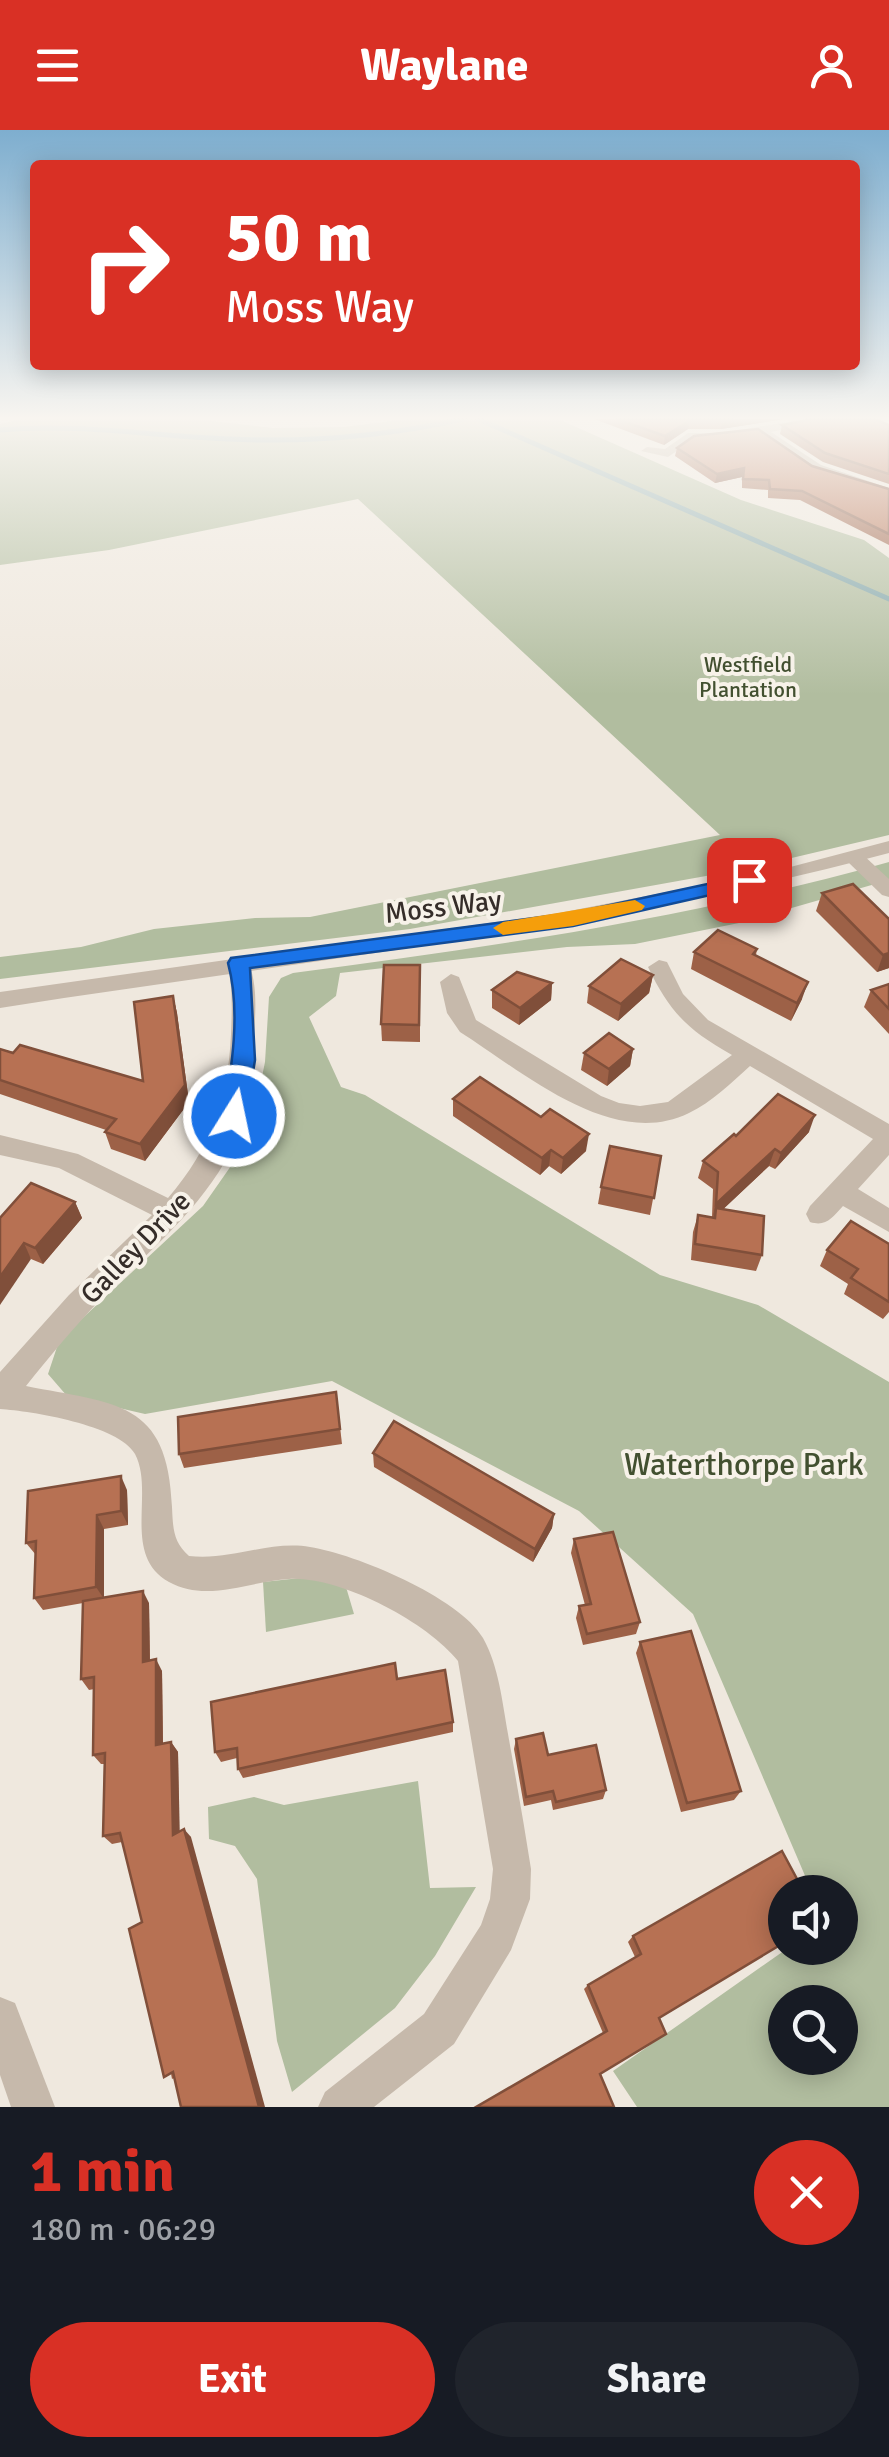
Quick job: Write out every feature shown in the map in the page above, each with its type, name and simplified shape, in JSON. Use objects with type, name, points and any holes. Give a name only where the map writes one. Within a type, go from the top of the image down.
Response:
[{"type":"street","name":"Moss Way","points":[[0,1000],[238,963],[573,920],[889,847]]},
{"type":"street","points":[[854,857],[889,890]]},
{"type":"street","name":"Galley Drive","points":[[0,1394],[88,1293],[173,1214],[213,1164],[234,1116],[244,1060],[242,977],[238,963]]},
{"type":"street","points":[[660,967],[688,1018],[746,1056],[889,1137],[819,1214]]},
{"type":"street","points":[[451,982],[459,1014],[468,1026],[613,1112],[658,1116],[677,1112],[746,1056]]},
{"type":"street","points":[[0,1144],[58,1155],[108,1177],[173,1214]]},
{"type":"street","points":[[840,1191],[889,1221]]},
{"type":"street","points":[[0,1394],[106,1416],[137,1432],[152,1455],[160,1546],[176,1569],[197,1575],[319,1562],[354,1574],[454,1631],[470,1647],[480,1674],[512,1869],[510,1899],[497,1936],[439,2029],[340,2107]]},
{"type":"street","points":[[0,2018],[33,2107]]},
{"type":"green space","name":"Westfield Plantation","points":[[0,511],[298,511],[109,550],[0,565]]},
{"type":"green space","name":"Westfield Plantation","points":[[371,511],[776,511],[864,540],[889,558],[889,835],[745,869],[410,929],[0,979],[0,957],[81,947],[154,929],[255,918],[310,917],[720,835]]},
{"type":"green space","name":"Waterthorpe Park","points":[[889,862],[889,880],[739,923],[635,944],[567,947],[340,973],[336,996],[309,1017],[341,1087],[365,1095],[660,1275],[758,1305],[889,1382],[889,2107],[637,2107],[613,2071],[768,1962],[858,1965],[858,1875],[805,1875],[693,1614],[579,1511],[332,1381],[145,1414],[67,1396],[48,1374],[57,1347],[73,1327],[203,1206],[233,1163],[254,1116],[265,1062],[269,997],[281,978],[293,973],[593,928],[742,899]]},
{"type":"green space","points":[[319,1576],[346,1587],[354,1614],[266,1632],[263,1582]]},
{"type":"green space","points":[[418,1781],[430,1888],[476,1887],[435,1956],[395,2008],[292,2092],[277,2041],[257,1879],[235,1846],[209,1839],[208,1807],[254,1797],[284,1805]]},
{"type":"building","points":[[843,511],[889,511],[889,534]]},
{"type":"building","points":[[853,884],[889,919],[889,953],[883,955],[822,893]]},
{"type":"building","points":[[718,930],[757,949],[753,954],[808,982],[797,1003],[694,952]]},
{"type":"building","points":[[621,959],[653,975],[621,1004],[589,986]]},
{"type":"building","points":[[384,965],[420,965],[419,1025],[381,1024]]},
{"type":"building","points":[[517,972],[552,983],[520,1008],[492,990]]},
{"type":"building","points":[[889,984],[889,1009],[871,990]]},
{"type":"building","points":[[173,996],[185,1085],[140,1144],[105,1132],[116,1119],[0,1080],[0,1049],[13,1053],[20,1045],[143,1081],[134,1002]]},
{"type":"building","points":[[609,1033],[633,1049],[609,1069],[584,1053]]},
{"type":"building","points":[[480,1077],[541,1117],[550,1109],[589,1134],[563,1158],[551,1150],[542,1158],[453,1099]]},
{"type":"building","points":[[778,1094],[815,1115],[781,1153],[775,1149],[716,1204],[718,1172],[703,1161],[736,1136]]},
{"type":"building","points":[[610,1146],[661,1156],[654,1198],[601,1187]]},
{"type":"building","points":[[31,1183],[75,1202],[35,1248],[24,1243],[0,1277],[0,1218]]},
{"type":"building","points":[[716,1208],[764,1216],[762,1255],[695,1244],[698,1215],[715,1218]]},
{"type":"building","points":[[851,1221],[889,1244],[889,1302],[851,1278],[858,1269],[827,1250]]},
{"type":"building","points":[[336,1392],[340,1429],[179,1454],[178,1417]]},
{"type":"building","points":[[394,1421],[554,1514],[535,1549],[373,1453]]},
{"type":"building","points":[[121,1476],[121,1511],[97,1515],[96,1587],[34,1598],[36,1541],[26,1543],[28,1491]]},
{"type":"building","points":[[613,1532],[640,1622],[587,1634],[579,1606],[591,1604],[574,1539]]},
{"type":"building","points":[[143,1591],[143,1662],[156,1659],[156,1745],[171,1742],[173,1835],[184,1829],[259,2107],[181,2107],[173,2072],[164,2077],[129,1929],[142,1922],[120,1833],[103,1836],[105,1753],[93,1755],[94,1677],[81,1679],[83,1601]]},
{"type":"building","points":[[691,1631],[741,1791],[687,1803],[640,1642]]},
{"type":"building","points":[[395,1663],[397,1679],[445,1670],[453,1722],[238,1769],[237,1748],[215,1752],[211,1702]]},
{"type":"building","points":[[543,1733],[548,1755],[596,1745],[606,1790],[556,1802],[553,1791],[526,1797],[516,1739]]},
{"type":"building","points":[[782,1851],[795,1875],[768,1875],[768,1952],[659,2018],[666,2034],[600,2074],[614,2107],[476,2107],[607,2031],[588,1985],[641,1954],[633,1936]]},
{"type":"waterway","points":[[689,511],[889,599]]},
{"type":"slow traffic","points":[[503,928],[573,920],[635,906]]},
{"type":"route","points":[[234,1116],[244,1060],[242,977],[238,963],[573,920],[749,880]]}]
